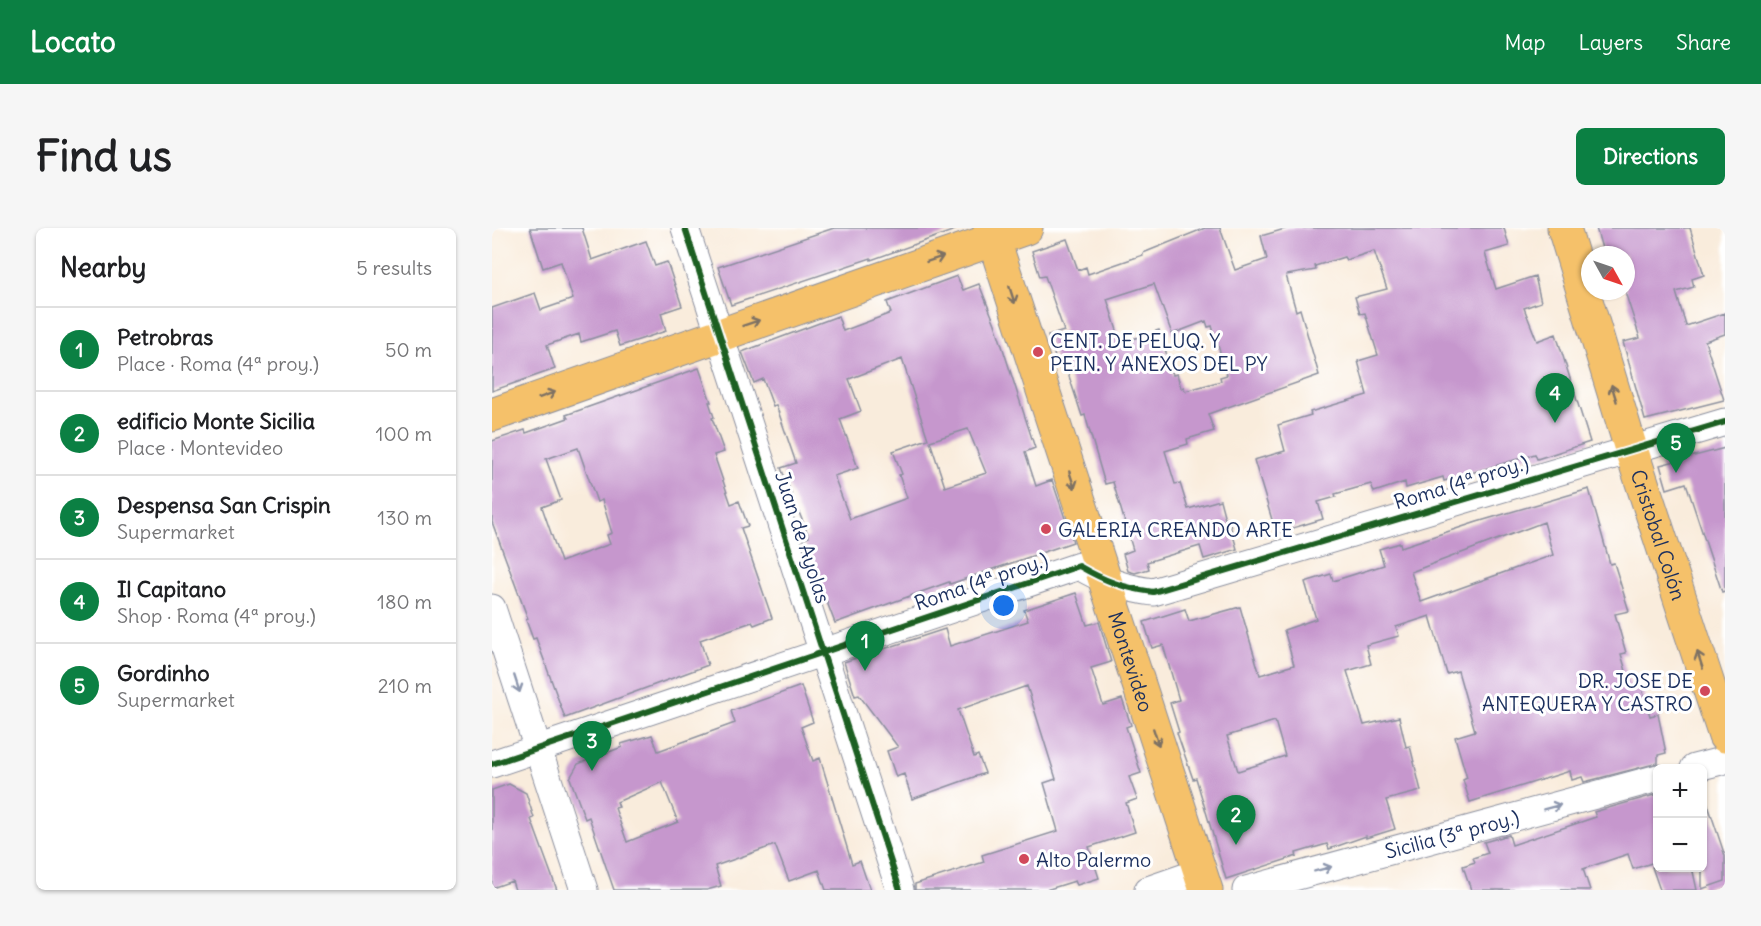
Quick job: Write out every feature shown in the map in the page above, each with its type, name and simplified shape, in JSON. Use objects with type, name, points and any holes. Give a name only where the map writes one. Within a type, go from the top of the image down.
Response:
[{"type":"main road","points":[[492,415],[992,234],[1026,228]]},
{"type":"main road","name":"Cristobal Colón","points":[[1564,228],[1631,449],[1725,736]]},
{"type":"main road","name":"Montevideo","points":[[992,234],[1203,881]]},
{"type":"street","name":"Juan de Ayolas","points":[[685,228],[900,890]]},
{"type":"street","name":"Roma (4ª proy.)","points":[[492,764],[1079,566],[1105,581],[1129,589],[1153,591],[1725,422]]},
{"type":"street","points":[[492,608],[584,890]]},
{"type":"street","points":[[1707,765],[1725,760]]},
{"type":"street","name":"Sicilia (3ª proy.)","points":[[1246,890],[1653,779]]},
{"type":"street","points":[[1148,890],[1203,881]]},
{"type":"building","points":[[530,228],[582,228],[592,260],[646,241],[655,266],[667,262],[682,306],[661,313],[666,331],[620,346],[615,331],[581,342],[579,334],[547,345],[555,369],[492,391],[492,308],[535,293],[541,310],[573,299],[561,262],[543,268]]},
{"type":"building","points":[[834,228],[955,228],[955,230],[731,305],[718,267]]},
{"type":"building","points":[[1205,228],[1220,228],[1235,270],[1267,259],[1261,236],[1288,228],[1504,228],[1509,246],[1485,253],[1496,289],[1535,276],[1541,302],[1524,308],[1537,341],[1556,334],[1590,442],[1537,459],[1535,454],[1444,481],[1443,477],[1406,488],[1405,482],[1374,492],[1371,484],[1335,494],[1336,497],[1318,502],[1323,519],[1276,533],[1254,460],[1285,451],[1278,425],[1311,415],[1310,412],[1367,395],[1358,361],[1378,355],[1365,313],[1360,314],[1355,297],[1387,289],[1374,251],[1346,260],[1344,257],[1315,266],[1316,270],[1286,275],[1296,311],[1300,309],[1319,375],[1208,414],[1214,431],[1187,439],[1188,444],[1165,451],[1175,484],[1180,483],[1188,509],[1220,500],[1237,549],[1204,559],[1200,546],[1147,562],[1149,569],[1135,573],[1128,571],[1123,554],[1133,550],[1113,482],[1105,484],[1085,415],[1082,416],[1064,361],[1057,363],[1048,336],[1064,331],[1045,276],[1040,277],[1032,251],[1067,239],[1078,270],[1086,267],[1088,274],[1143,255],[1143,253]],"holes":[[[1154,284],[1172,334],[1206,321],[1208,327],[1212,326],[1227,375],[1220,377],[1221,381],[1185,391],[1184,387],[1181,388],[1177,374],[1173,375],[1159,330],[1121,343],[1107,299]]]},
{"type":"building","points":[[1596,228],[1690,228],[1704,275],[1692,279],[1694,287],[1676,292],[1686,326],[1725,313],[1725,334],[1705,341],[1724,400],[1645,420],[1623,342],[1640,338],[1628,300],[1635,300],[1635,246],[1601,246]]},
{"type":"building","points":[[957,276],[963,290],[979,284],[995,324],[1035,448],[1025,452],[1036,486],[1052,480],[1073,542],[950,584],[949,582],[835,623],[803,539],[809,537],[781,468],[796,463],[776,405],[773,406],[763,379],[754,383],[742,352],[838,316],[843,331],[891,313],[887,302]],"holes":[[[902,359],[928,439],[893,451],[902,474],[899,475],[907,498],[850,519],[834,476],[858,468],[840,419],[861,411],[849,379]],[[968,429],[986,473],[945,487],[930,441]]]},
{"type":"building","points":[[699,368],[711,402],[709,402],[714,417],[712,418],[724,452],[714,455],[731,504],[739,501],[748,526],[741,528],[772,618],[754,625],[752,622],[700,640],[708,665],[565,718],[536,638],[533,639],[526,620],[528,619],[492,522],[492,441],[525,430],[526,433],[568,418],[566,415]],"holes":[[[578,448],[597,502],[602,500],[612,533],[607,535],[610,544],[561,562],[542,507],[561,500],[546,459]]]},
{"type":"building","points":[[1725,448],[1725,591],[1722,592],[1686,483],[1667,489],[1660,465]]},
{"type":"building","points":[[1589,489],[1610,564],[1614,563],[1629,611],[1615,614],[1626,653],[1621,654],[1631,688],[1641,685],[1650,716],[1658,714],[1666,753],[1658,755],[1658,763],[1584,782],[1582,777],[1572,780],[1570,771],[1470,802],[1463,780],[1467,778],[1455,737],[1475,731],[1458,671],[1447,674],[1430,616],[1396,627],[1399,636],[1366,645],[1371,664],[1347,671],[1364,725],[1399,717],[1406,747],[1410,746],[1421,791],[1386,800],[1395,829],[1329,849],[1327,844],[1296,853],[1297,856],[1226,879],[1196,778],[1193,779],[1177,733],[1179,732],[1170,703],[1179,700],[1163,645],[1152,648],[1144,622],[1185,609],[1189,621],[1240,607],[1260,675],[1294,665],[1284,630],[1316,619],[1305,582],[1331,574],[1333,581],[1384,565],[1379,549],[1400,543],[1401,547]],"holes":[[[1544,522],[1553,555],[1421,602],[1411,572]],[[1275,721],[1285,756],[1238,771],[1227,736]]]},
{"type":"building","points":[[1076,593],[1087,625],[1099,622],[1111,662],[1091,668],[1103,705],[1122,699],[1131,725],[1126,727],[1141,773],[1129,777],[1137,799],[1126,803],[1135,832],[1089,847],[1099,878],[1077,885],[1075,881],[1046,890],[915,890],[915,884],[984,862],[982,855],[1058,831],[1044,783],[1056,779],[1027,686],[958,710],[974,757],[978,755],[985,773],[912,799],[904,774],[896,777],[887,751],[898,747],[859,695],[855,696],[844,662],[945,629],[950,646],[1028,621],[1024,610]]},
{"type":"building","points":[[801,686],[813,722],[801,727],[813,761],[820,758],[852,864],[860,861],[870,890],[826,890],[819,870],[789,881],[775,845],[715,866],[721,886],[707,890],[614,890],[589,817],[585,819],[570,778],[578,764],[622,747],[621,744],[652,735],[658,751],[735,723],[731,711]],"holes":[[[662,782],[678,822],[627,842],[615,808],[619,807],[617,802]]]},
{"type":"building","points":[[509,784],[526,793],[534,818],[531,819],[557,890],[515,890],[512,881],[492,888],[492,790]]},
{"type":"building","points":[[1653,795],[1653,863],[1633,869],[1628,854],[1583,869],[1590,890],[1471,890],[1463,866],[1475,862],[1473,858],[1488,853],[1484,842],[1509,835],[1512,845],[1596,817],[1594,812]]},
{"type":"building","points":[[1707,802],[1725,856],[1725,881],[1702,889],[1702,872],[1707,872]]},
{"type":"building","points":[[1654,872],[1693,872],[1697,890],[1660,890]]},
{"type":"cycle path","points":[[685,228],[900,890]]},
{"type":"cycle path","points":[[492,764],[1079,566],[1114,583],[1153,592],[1725,422]]},
{"type":"place","name":"CENT. DE PELUQ. Y PEIN. Y ANEXOS DEL PY","points":[[1038,352]]},
{"type":"place","name":"Il Capitano","points":[[1555,423]]},
{"type":"place","name":"Gordinho","points":[[1676,473]]},
{"type":"place","name":"GALERIA CREANDO ARTE","points":[[1046,529]]},
{"type":"place","name":"Petrobras","points":[[865,671]]},
{"type":"place","name":"DR. JOSE DE ANTEQUERA Y CASTRO","points":[[1705,691]]},
{"type":"place","name":"Despensa San Crispin","points":[[592,771]]},
{"type":"place","name":"edificio Monte Sicilia","points":[[1236,845]]},
{"type":"place","name":"Alto Palermo","points":[[1024,859]]}]
